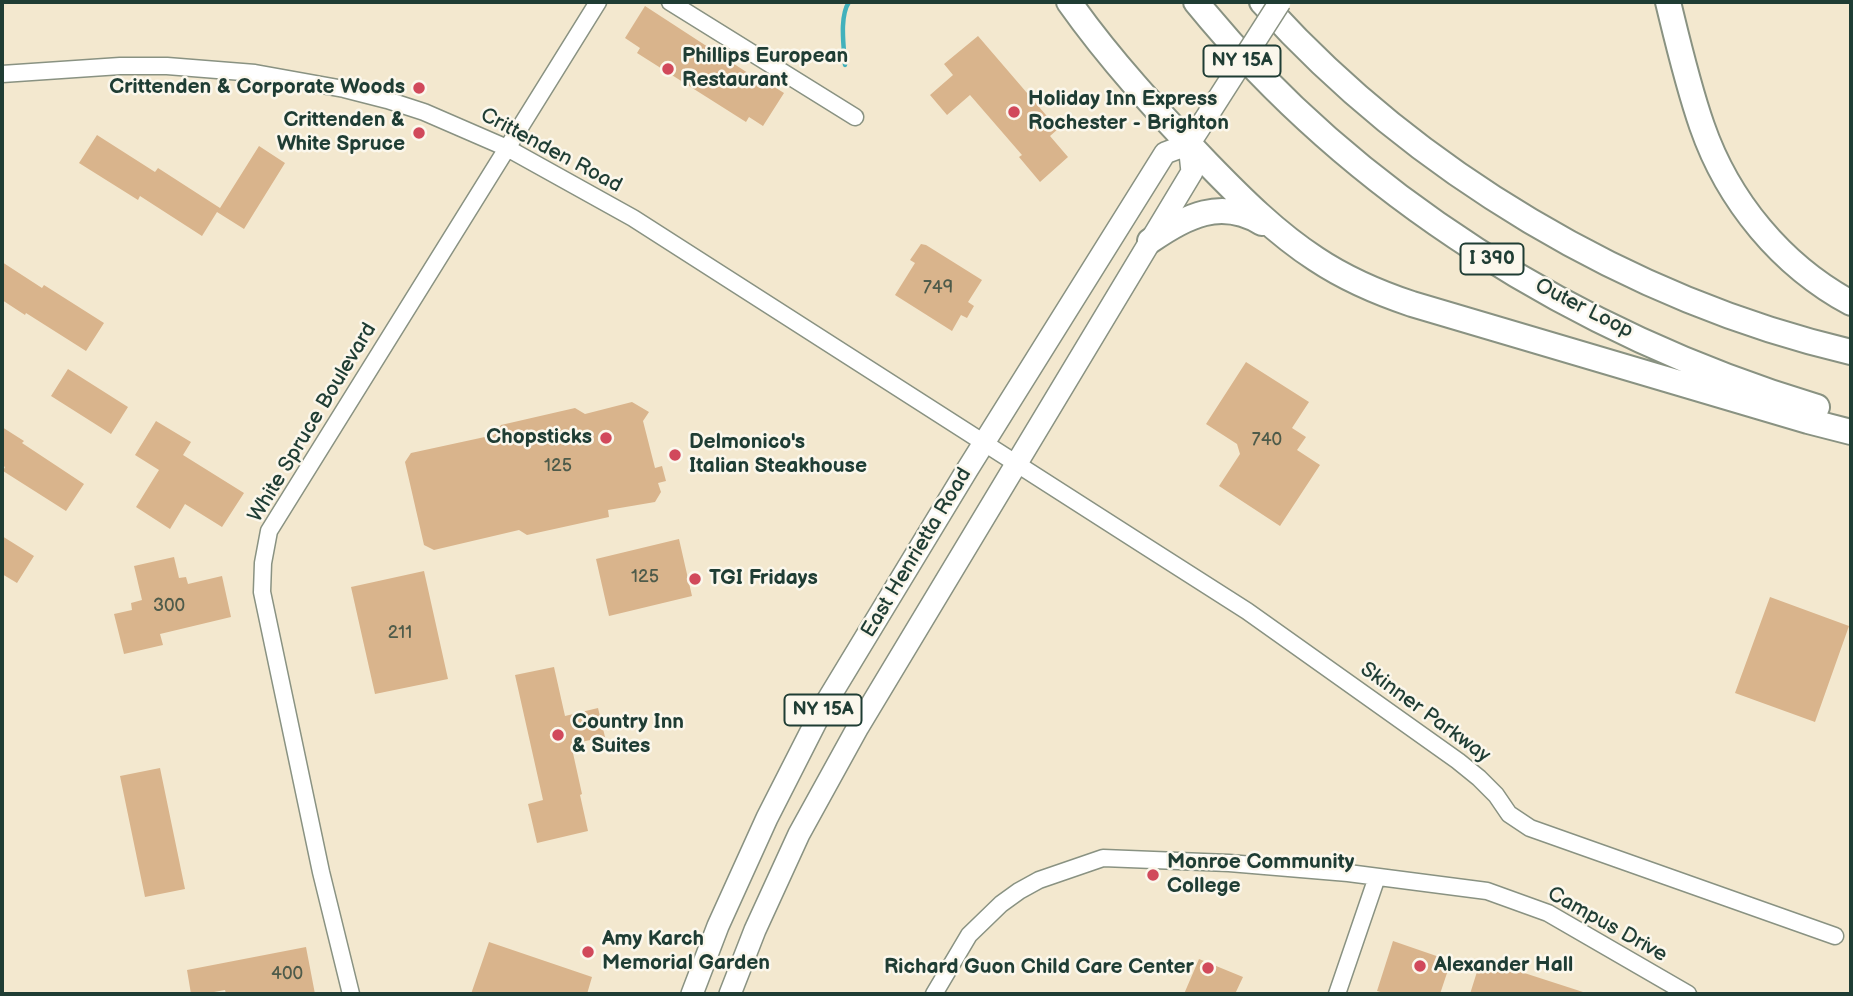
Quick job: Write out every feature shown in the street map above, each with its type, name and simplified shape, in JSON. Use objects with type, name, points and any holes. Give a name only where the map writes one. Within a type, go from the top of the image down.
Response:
[{"type":"highway","points":[[1069,2],[1124,72],[1189,144],[1239,195],[1293,243]]},
{"type":"highway","name":"Outer Loop","points":[[1196,2],[1262,75],[1327,137],[1419,210],[1484,254],[1650,344],[1758,387],[1851,416]]},
{"type":"highway","name":"I 390","points":[[1262,2],[1324,66],[1413,140],[1508,207],[1575,246],[1689,300],[1743,320],[1851,352]]},
{"type":"highway","points":[[1279,2],[1330,60],[1413,140]]},
{"type":"highway","points":[[1668,2],[1698,114],[1727,181],[1743,206],[1775,245],[1814,279],[1851,303]]},
{"type":"highway","points":[[1150,241],[1192,216],[1212,211],[1242,214],[1257,219],[1324,264],[1357,282],[1412,304],[1851,432]]},
{"type":"main road","name":"East Henrietta Road","points":[[692,994],[718,926],[767,818],[824,706],[984,442],[1165,153],[1189,144],[1279,2]]},
{"type":"main road","name":"East Henrietta Road","points":[[730,994],[755,930],[799,834],[858,727],[1192,172],[1189,144]]},
{"type":"street","name":"White Spruce Boulevard","points":[[351,994],[321,872],[262,592],[263,563],[269,531],[598,2]]},
{"type":"street","points":[[670,2],[855,117]]},
{"type":"street","name":"Crittenden Road","points":[[2,74],[121,66],[167,66],[254,73],[320,84],[387,100],[424,113],[507,148],[633,218],[1016,463]]},
{"type":"street","name":"Skinner Parkway","points":[[1016,463],[1247,611],[1458,761],[1496,795],[1509,814],[1530,828],[1835,936]]},
{"type":"street","name":"Campus Drive","points":[[934,994],[969,935],[1001,904],[1039,880],[1103,858],[1229,863],[1487,891],[1548,913],[1688,994]]},
{"type":"street","points":[[1337,994],[1377,877]]},
{"type":"building","points":[[645,6],[751,75],[752,73],[784,93],[763,126],[749,117],[746,122],[637,53],[640,48],[625,38]]},
{"type":"building","name":"Holiday Inn Express Rochester - Brighton","points":[[978,36],[1058,129],[1050,136],[1068,157],[1040,182],[1019,157],[1022,155],[970,95],[947,115],[930,95],[953,75],[944,64]]},
{"type":"building","points":[[97,135],[155,172],[158,168],[220,208],[259,146],[285,163],[244,229],[217,212],[202,236],[140,196],[138,200],[79,163]]},
{"type":"building","points":[[921,244],[982,280],[968,302],[974,306],[967,318],[961,315],[952,331],[895,295],[915,263],[910,260]]},
{"type":"building","points":[[2,262],[104,323],[86,351],[2,300]]},
{"type":"building","points":[[1246,362],[1309,402],[1292,428],[1306,437],[1297,450],[1320,465],[1280,526],[1219,486],[1240,454],[1237,444],[1206,424]]},
{"type":"building","points":[[68,369],[128,407],[111,434],[51,396]]},
{"type":"building","points":[[632,402],[649,412],[643,421],[655,468],[662,466],[666,481],[658,483],[661,492],[655,502],[608,510],[609,517],[527,535],[519,530],[434,550],[424,545],[405,462],[411,453],[494,435],[501,425],[575,408],[585,414]]},
{"type":"building","points":[[156,421],[191,442],[183,455],[244,493],[222,527],[185,504],[170,529],[136,507],[159,470],[135,455]]},
{"type":"building","points":[[2,427],[84,484],[66,511],[3,471]]},
{"type":"building","points":[[2,536],[34,556],[17,583],[2,574]]},
{"type":"building","points":[[679,539],[692,596],[609,616],[596,559]]},
{"type":"building","points":[[174,557],[179,578],[186,577],[188,584],[222,576],[231,617],[160,634],[163,645],[124,654],[114,614],[132,610],[131,603],[142,600],[134,566]]},
{"type":"building","points":[[424,571],[448,679],[375,694],[351,587]]},
{"type":"building","points":[[1770,597],[1849,626],[1815,722],[1735,693]]},
{"type":"building","points":[[554,667],[565,716],[598,708],[605,737],[571,744],[588,831],[537,843],[528,804],[543,800],[515,675]]},
{"type":"building","points":[[160,768],[185,889],[145,897],[120,776]]},
{"type":"building","name":"Alexander Hall","points":[[1393,941],[1451,961],[1440,994],[1388,994],[1377,991]]},
{"type":"building","points":[[489,942],[592,977],[587,994],[471,994]]},
{"type":"building","points":[[306,947],[315,994],[226,994],[225,990],[191,994],[187,970]]},
{"type":"building","name":"Richard Guon Child Care Center","points":[[1199,959],[1243,977],[1235,994],[1184,994]]},
{"type":"building","points":[[1481,959],[1583,992],[1583,994],[1470,994]]},
{"type":"waterway","points":[[845,65],[843,24],[849,2]]},
{"type":"place","name":"Phillips European Restaurant","points":[[668,69]]},
{"type":"place","name":"Crittenden & Corporate Woods","points":[[419,88]]},
{"type":"place","name":"Holiday Inn Express Rochester - Brighton","points":[[1014,112]]},
{"type":"place","name":"Crittenden & White Spruce","points":[[419,133]]},
{"type":"place","name":"Chopsticks","points":[[606,438]]},
{"type":"place","name":"Delmonico's Italian Steakhouse","points":[[675,455]]},
{"type":"place","name":"TGI Fridays","points":[[695,579]]},
{"type":"place","name":"Country Inn & Suites","points":[[558,735]]},
{"type":"place","name":"Monroe Community College","points":[[1153,875]]},
{"type":"place","name":"Amy Karch Memorial Garden","points":[[588,952]]},
{"type":"place","name":"Alexander Hall","points":[[1420,966]]},
{"type":"place","name":"Richard Guon Child Care Center","points":[[1208,968]]}]
